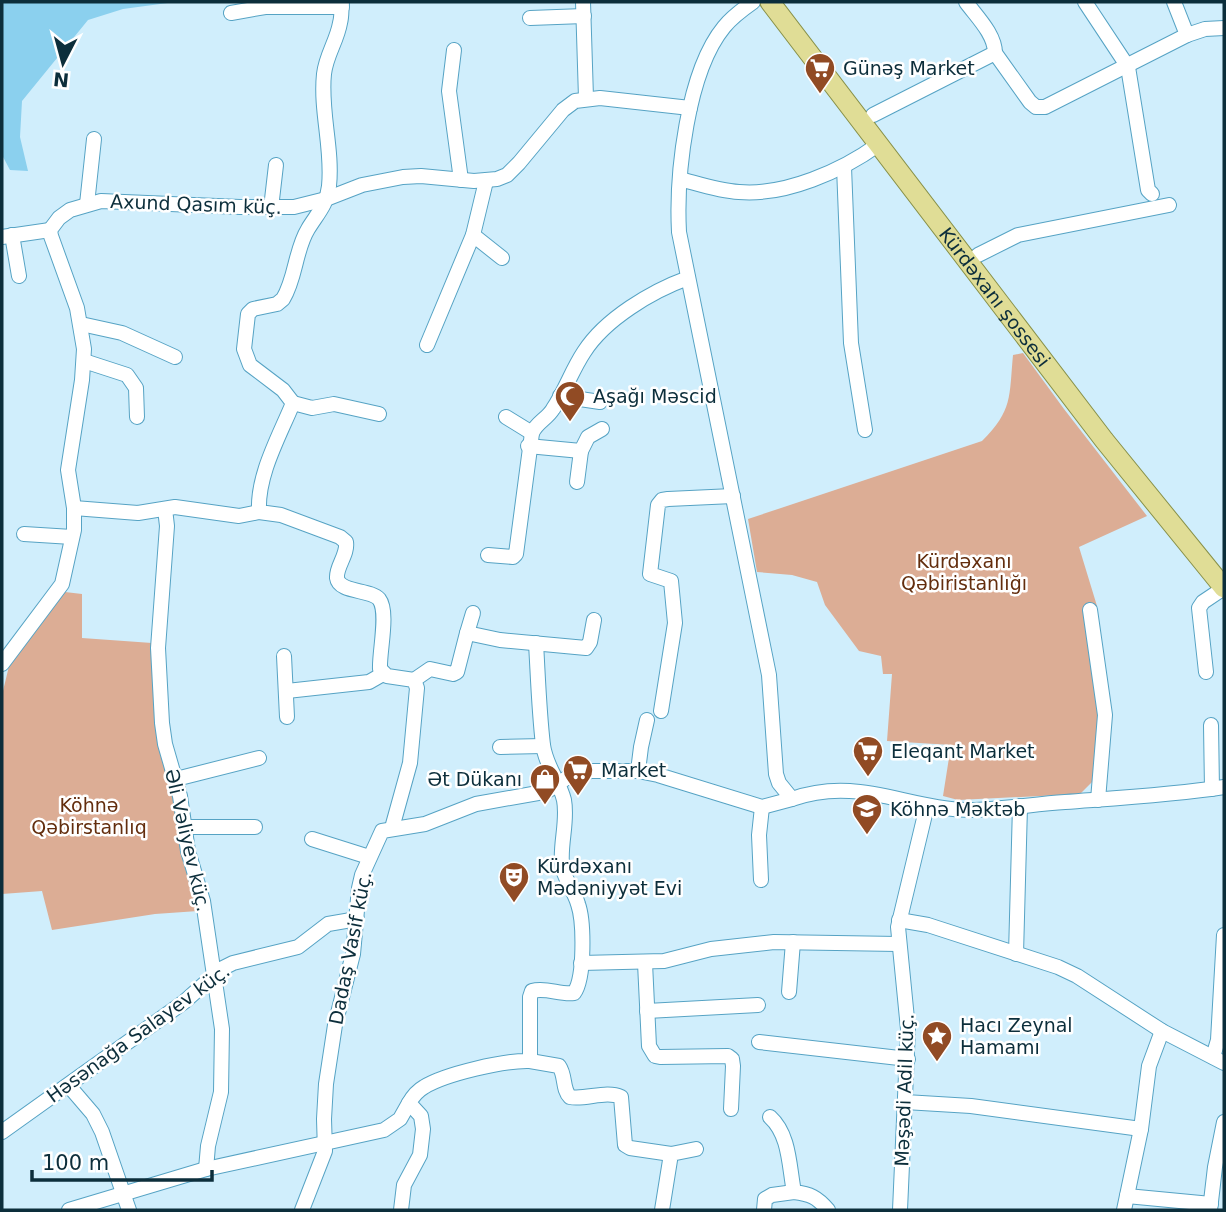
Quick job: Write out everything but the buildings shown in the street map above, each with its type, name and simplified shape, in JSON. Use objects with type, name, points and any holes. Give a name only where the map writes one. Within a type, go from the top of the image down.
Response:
[{"type":"main road","name":"Kürdəxanı şossesi","points":[[770,2],[1109,436],[1224,588]]},
{"type":"main road","name":"Kürdəxanı şossesi","points":[[786,2],[978,255],[1109,436],[1224,571]]},
{"type":"street","points":[[753,2],[732,18],[716,38],[701,72],[684,141],[677,208],[688,278],[769,675],[776,774],[779,783],[792,799]]},
{"type":"street","points":[[965,2],[989,34],[995,44],[995,52],[1030,102],[1037,107],[1045,107],[1187,35],[1205,29],[1224,28]]},
{"type":"street","points":[[1086,2],[1128,67],[1149,190],[1152,194]]},
{"type":"street","points":[[1174,2],[1187,35]]},
{"type":"street","points":[[231,13],[265,7],[342,4],[340,23],[328,52],[324,71],[329,162],[326,199],[323,209],[301,245],[283,299],[277,304],[253,309],[248,314],[244,349],[250,365],[283,390],[293,403],[312,408],[334,404],[379,414]]},
{"type":"street","points":[[530,18],[584,9],[583,71],[586,98]]},
{"type":"street","points":[[454,50],[449,91],[461,180]]},
{"type":"street","points":[[873,115],[995,52]]},
{"type":"street","points":[[428,345],[472,234],[486,181],[507,175],[563,110],[575,101],[586,98],[690,108]]},
{"type":"street","points":[[87,204],[94,139]]},
{"type":"street","points":[[680,179],[737,192],[770,192],[844,167],[879,144]]},
{"type":"street","points":[[271,208],[276,164]]},
{"type":"street","points":[[844,167],[851,343],[864,430]]},
{"type":"street","name":"Axund Qasım küç.","points":[[50,230],[59,218],[87,204],[121,201],[294,207],[326,199],[350,189],[403,177],[486,181]]},
{"type":"street","points":[[978,255],[1018,234],[1169,205]]},
{"type":"street","points":[[2,664],[6,647],[62,584],[72,537],[74,508],[68,470],[84,361],[81,324],[50,230],[7,236],[19,276]]},
{"type":"street","points":[[472,234],[502,258]]},
{"type":"street","points":[[488,555],[513,557],[516,554],[530,439],[535,426],[554,409],[584,351],[594,338],[654,292],[688,278]]},
{"type":"street","points":[[81,324],[122,333],[175,357]]},
{"type":"street","points":[[84,361],[127,375],[134,382],[137,417]]},
{"type":"street","points":[[560,396],[600,402]]},
{"type":"street","points":[[259,512],[260,492],[266,470],[293,403]]},
{"type":"street","points":[[506,417],[530,439],[580,451]]},
{"type":"street","points":[[577,482],[580,451],[588,438],[602,429]]},
{"type":"street","points":[[662,710],[675,623],[671,581],[650,574],[658,505],[662,500],[668,499],[733,496]]},
{"type":"street","points":[[74,508],[138,513],[184,508],[239,516],[259,512],[281,515],[340,537],[346,542],[347,548],[337,581],[341,586],[372,594],[379,600],[383,615],[380,664],[383,674]]},
{"type":"street","name":"Əli Vəliyev küç.","points":[[166,509],[158,648],[162,723],[165,744],[176,779],[188,851],[203,901],[222,1029],[223,1076],[208,1146],[206,1169]]},
{"type":"street","points":[[24,534],[72,537]]},
{"type":"street","points":[[1206,672],[1199,608],[1203,602],[1224,588]]},
{"type":"street","points":[[1090,610],[1105,715],[1098,800]]},
{"type":"street","points":[[287,691],[369,682],[383,674],[414,680],[430,669],[453,674],[457,672],[473,613]]},
{"type":"street","points":[[467,633],[500,640],[586,648],[590,642],[594,621]]},
{"type":"street","points":[[530,1060],[530,997],[533,991],[540,989],[574,993],[581,963],[581,913],[562,863],[566,813],[558,783],[549,769],[544,746],[536,643]]},
{"type":"street","points":[[285,656],[287,717]]},
{"type":"street","name":"Dadaş Vasif küç.","points":[[302,1210],[323,1158],[326,1143],[324,1119],[329,1064],[335,1025],[353,954],[362,875],[382,831],[391,828],[410,763],[418,696],[414,680]]},
{"type":"street","points":[[638,771],[647,720]]},
{"type":"street","points":[[391,828],[417,826],[462,808],[530,796],[549,790],[568,777],[591,771],[638,771],[658,775],[762,807],[812,792],[838,789],[884,794],[927,806],[976,810],[1221,789],[1211,725]]},
{"type":"street","points":[[500,747],[544,746]]},
{"type":"street","points":[[176,779],[259,758]]},
{"type":"street","name":"Məşədi Adil küç.","points":[[900,1210],[908,1059],[907,1009],[898,944],[899,920],[927,806]]},
{"type":"street","points":[[1016,954],[1020,806]]},
{"type":"street","points":[[761,880],[759,835],[762,807]]},
{"type":"street","points":[[185,827],[255,827]]},
{"type":"street","points":[[312,839],[369,857]]},
{"type":"street","name":"Həsənağa Salayev küç.","points":[[2,1132],[184,1003],[213,976],[233,963],[298,947],[334,922],[357,919]]},
{"type":"street","points":[[899,920],[928,925],[1058,967],[1077,976],[1162,1031],[1219,1060],[1224,935]]},
{"type":"street","points":[[581,963],[645,963],[711,949],[793,942],[898,944]]},
{"type":"street","points":[[789,992],[793,942]]},
{"type":"street","points":[[645,963],[649,1046],[655,1056],[721,1054],[732,1059],[731,1109]]},
{"type":"street","points":[[647,1011],[758,1005]]},
{"type":"street","points":[[1162,1031],[1149,1066],[1141,1129],[1126,1203],[1210,1207],[1224,1122]]},
{"type":"street","points":[[759,1042],[908,1059]]},
{"type":"street","points":[[69,1210],[206,1169],[384,1130],[400,1119],[423,1087],[497,1064],[530,1060],[559,1066],[565,1092],[570,1097],[578,1099],[612,1094],[621,1097],[625,1145],[630,1148],[671,1154],[696,1149]]},
{"type":"street","points":[[69,1086],[93,1114],[102,1132],[129,1210]]},
{"type":"street","points":[[905,1102],[962,1105],[1141,1129]]},
{"type":"street","points":[[401,1210],[404,1185],[420,1155],[423,1129],[421,1115],[409,1103]]},
{"type":"street","points":[[770,1117],[779,1125],[784,1135],[794,1192]]},
{"type":"street","points":[[662,1210],[671,1154]]},
{"type":"street","points":[[764,1210],[765,1199],[772,1195],[794,1192],[809,1194],[828,1210]]},
{"type":"green space","name":"Kürdəxanı Qəbiristanlığı","points":[[1023,353],[1147,516],[1079,547],[1097,606],[1084,609],[1099,697],[1100,734],[1093,781],[1080,794],[958,800],[943,796],[951,745],[887,741],[892,674],[883,674],[881,656],[859,651],[825,605],[817,582],[792,575],[757,572],[748,519],[982,441],[999,420],[1008,402],[1013,355]]},
{"type":"green space","name":"Köhnə Qəbirstanlıq","points":[[65,592],[82,594],[82,638],[152,643],[171,783],[198,911],[155,914],[52,930],[42,891],[2,894],[2,695],[10,662]]},
{"type":"water","points":[[2,2],[175,2],[123,9],[88,20],[22,101],[20,137],[28,171],[10,170],[2,155]]},
{"type":"place","name":"Günəş Market","points":[[820,95]]},
{"type":"place","name":"Aşağı Məscid","points":[[570,423]]},
{"type":"place","name":"Eleqant Market","points":[[868,778]]},
{"type":"place","name":"Market","points":[[578,797]]},
{"type":"place","name":"Ət Dükanı","points":[[545,806]]},
{"type":"place","name":"Köhnə Məktəb","points":[[867,836]]},
{"type":"place","name":"Kürdəxanı Mədəniyyət Evi","points":[[514,904]]},
{"type":"place","name":"Hacı Zeynal Hamamı","points":[[937,1063]]}]
